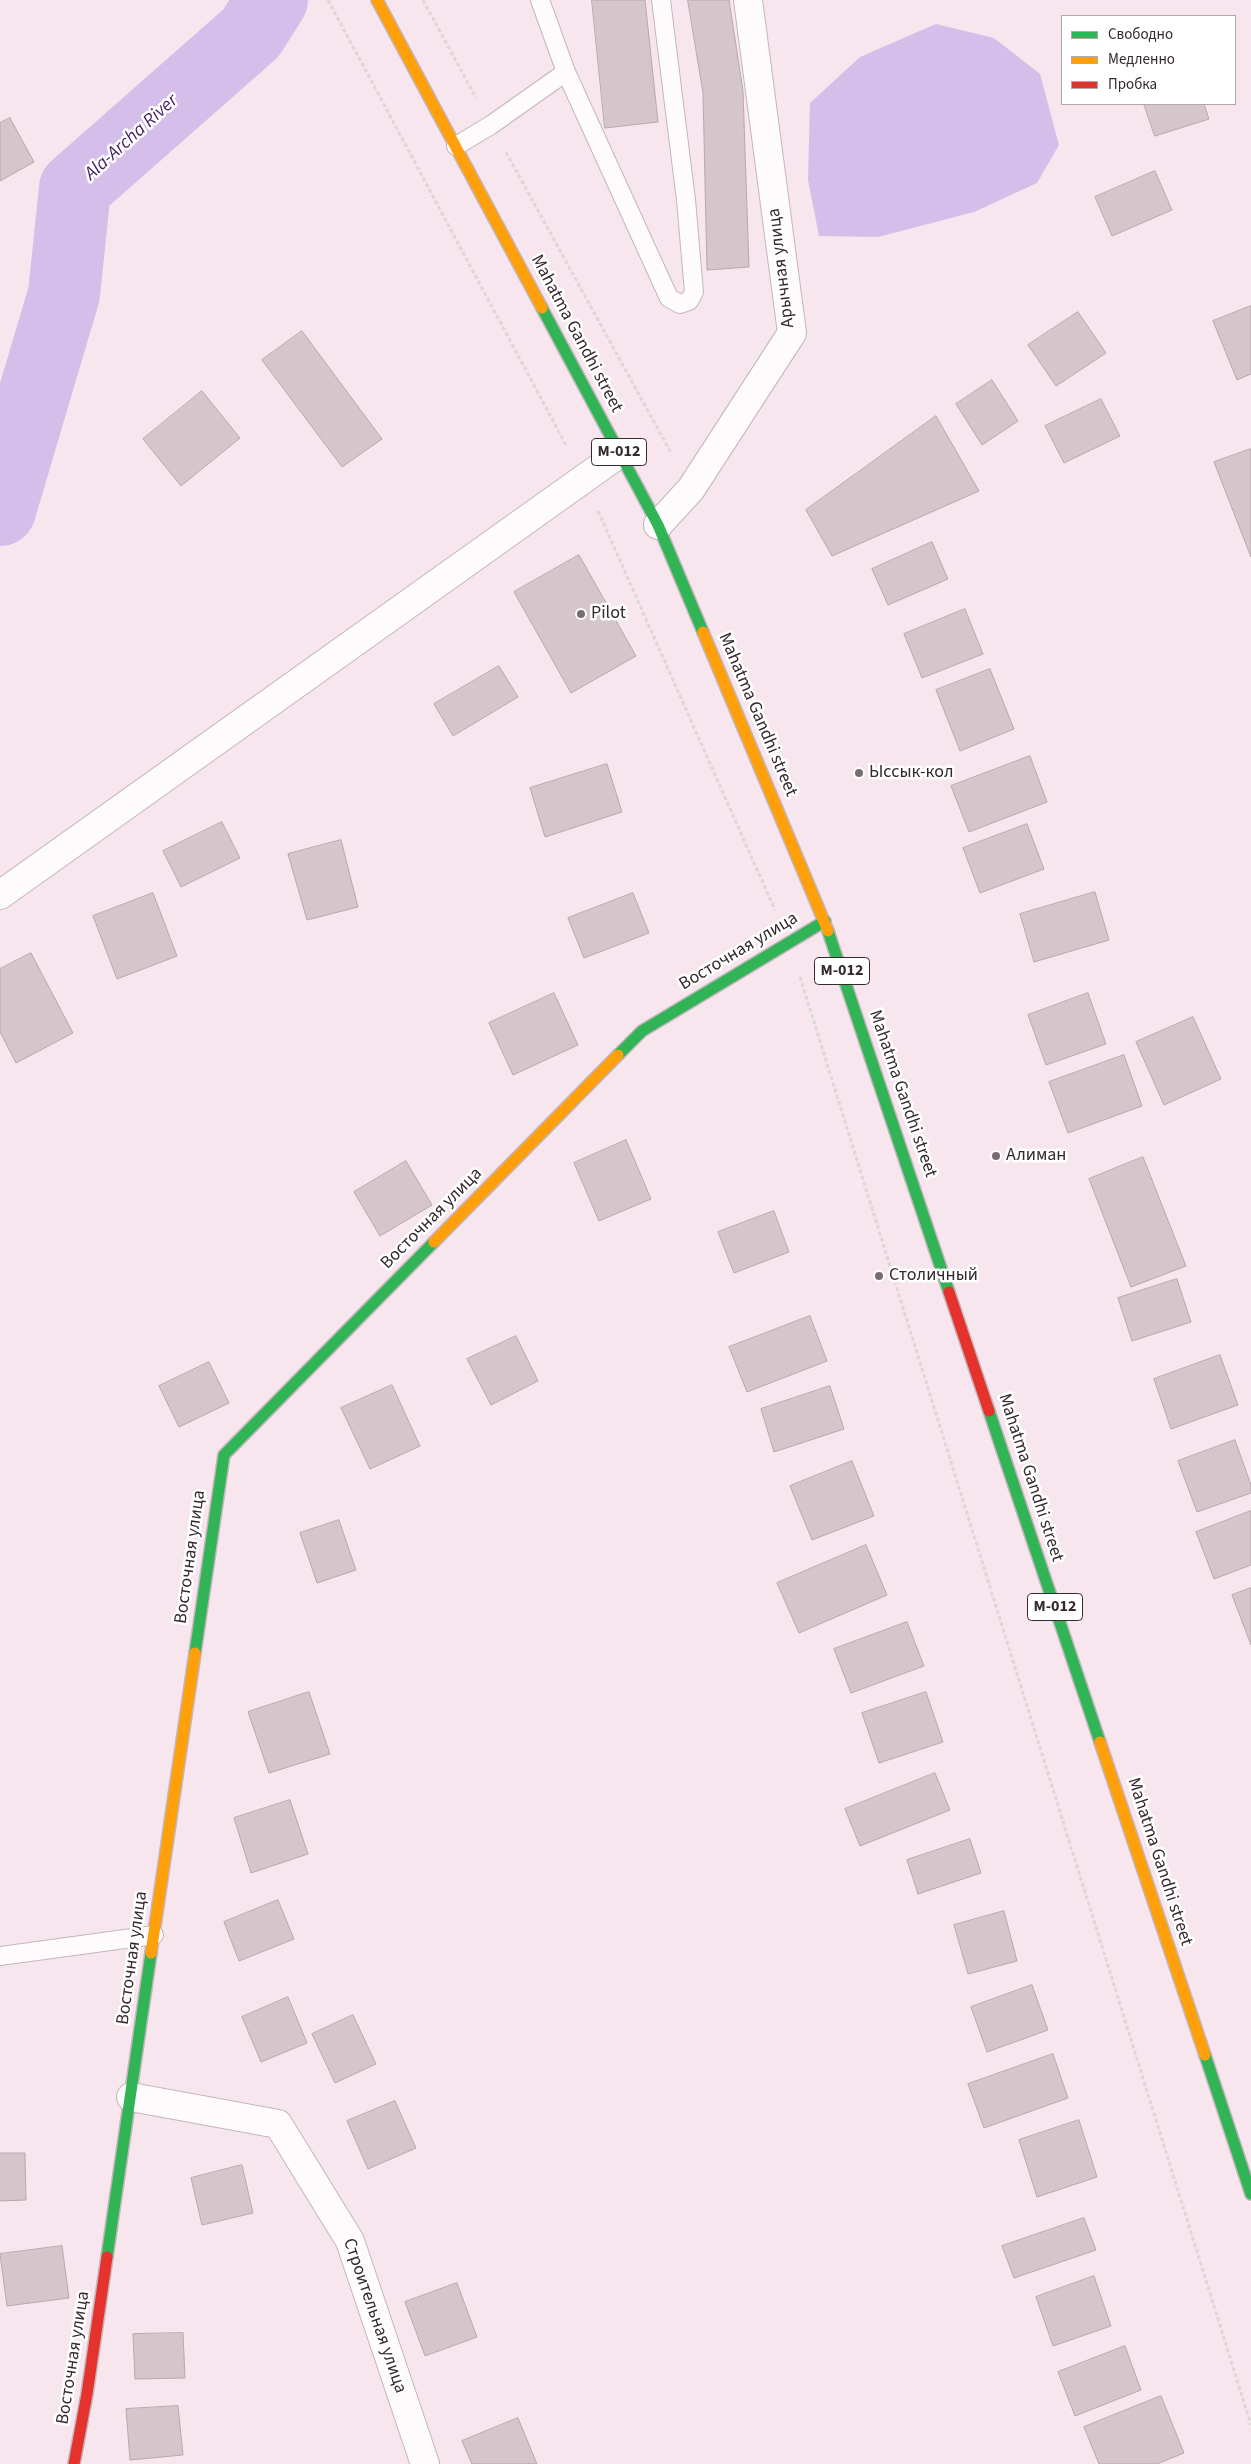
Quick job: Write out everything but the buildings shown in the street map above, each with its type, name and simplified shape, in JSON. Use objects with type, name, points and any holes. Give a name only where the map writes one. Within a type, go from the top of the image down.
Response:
[{"type":"main road","name":"Mahatma Gandhi street","points":[[377,0],[658,525],[825,921],[1251,2194]]},
{"type":"main road","name":"Восточная улица","points":[[74,2464],[87,2394],[224,1455],[642,1031],[825,921]]},
{"type":"street","name":"Арычная улица","points":[[658,525],[691,489],[792,333],[748,0]]},
{"type":"street","points":[[0,896],[583,477],[620,453]]},
{"type":"street","name":"Строительная улица","points":[[131,2097],[278,2124],[350,2241],[425,2464]]},
{"type":"lane","points":[[540,0],[566,72],[669,298],[680,304],[689,301],[694,292],[686,200],[661,0]]},
{"type":"lane","points":[[456,146],[491,125],[566,72]]},
{"type":"lane","points":[[0,1956],[154,1935]]},
{"type":"path","points":[[328,0],[583,477],[789,943],[1251,2425]]},
{"type":"path","points":[[423,0],[691,489]]},
{"type":"shaded area","points":[[936,24],[994,38],[1040,74],[1059,145],[1037,183],[974,212],[878,237],[819,236],[808,180],[810,103],[860,57]]},
{"type":"waterway","name":"Ala-Archa River","points":[[0,510],[64,294],[75,188],[251,33],[272,0]]},
{"type":"traffic: fast","points":[[542,308],[658,525],[703,632]]},
{"type":"traffic: fast","points":[[618,1055],[642,1031],[825,921]]},
{"type":"traffic: fast","points":[[828,931],[949,1292]]},
{"type":"traffic: fast","points":[[195,1653],[224,1455],[434,1242]]},
{"type":"traffic: fast","points":[[989,1411],[1100,1742]]},
{"type":"traffic: fast","points":[[107,2257],[151,1953]]},
{"type":"traffic: fast","points":[[1205,2055],[1251,2194]]},
{"type":"traffic: slow","points":[[377,0],[542,308]]},
{"type":"traffic: slow","points":[[703,632],[828,931]]},
{"type":"traffic: slow","points":[[434,1242],[618,1055]]},
{"type":"traffic: slow","points":[[151,1953],[195,1653]]},
{"type":"traffic: slow","points":[[1100,1742],[1205,2055]]},
{"type":"traffic: jam","points":[[949,1292],[989,1411]]},
{"type":"traffic: jam","points":[[74,2464],[87,2394],[107,2257]]},
{"type":"place","name":"Pilot","points":[[581,614]]},
{"type":"place","name":"Ыссык-кол","points":[[859,773]]},
{"type":"place","name":"Алиман","points":[[996,1156]]},
{"type":"place","name":"Столичный","points":[[879,1276]]}]
